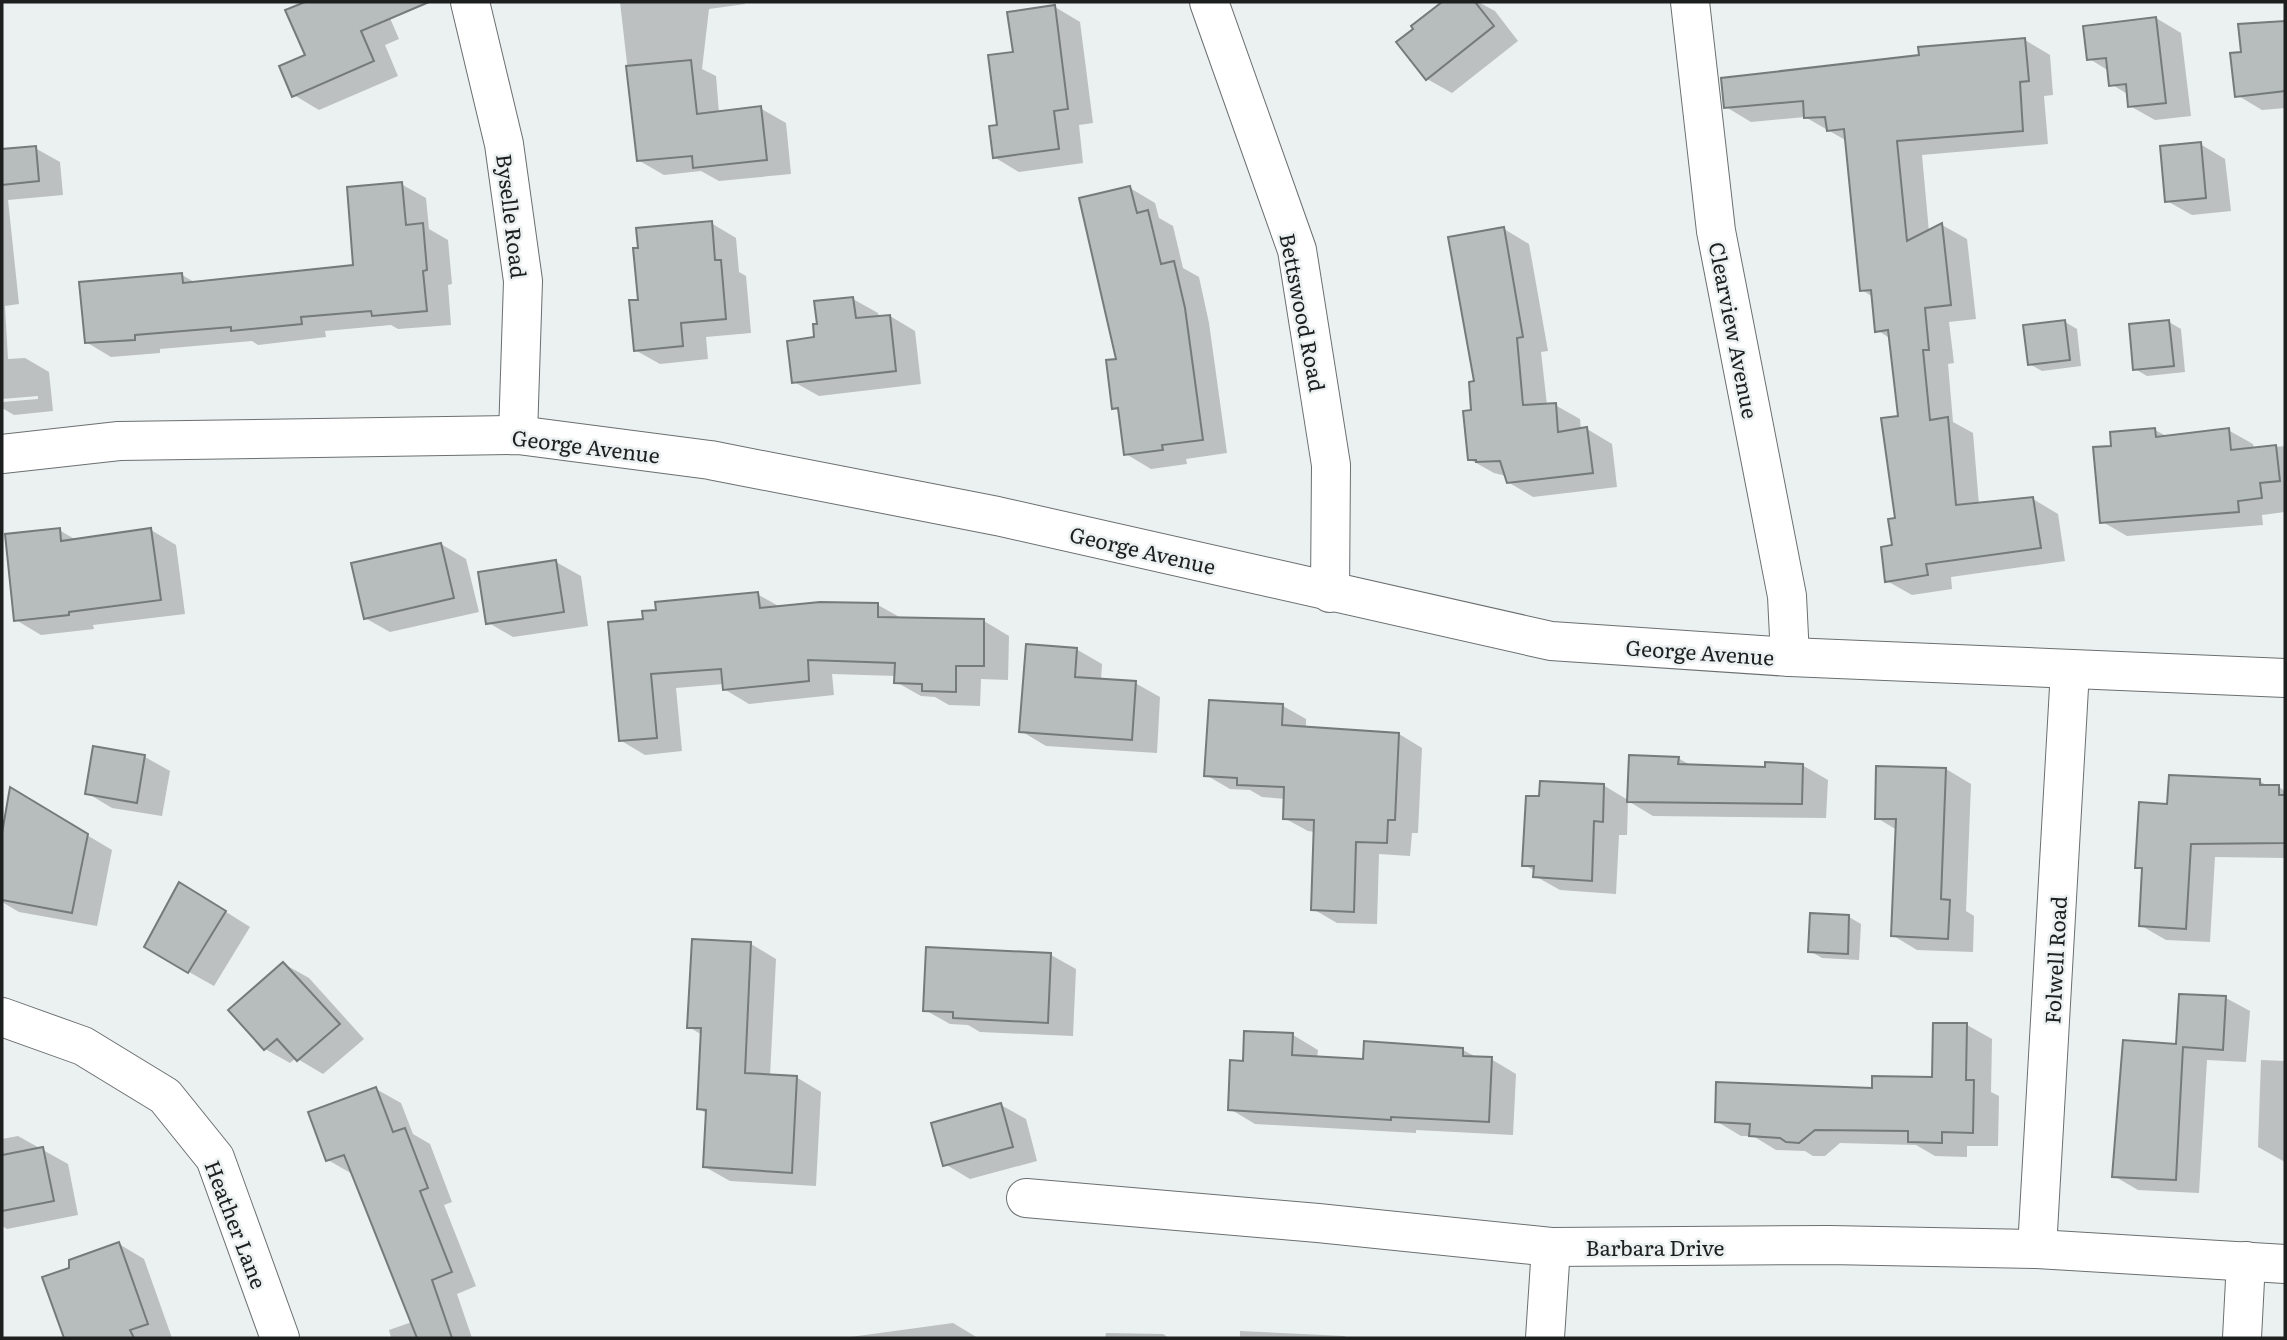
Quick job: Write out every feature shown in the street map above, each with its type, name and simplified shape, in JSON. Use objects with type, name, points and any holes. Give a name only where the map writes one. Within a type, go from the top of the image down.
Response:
[{"type":"street","name":"Byselle Road","points":[[470,2],[504,144],[523,281],[518,435]]},
{"type":"street","name":"Bettswood Road","points":[[1209,2],[1297,250],[1331,465],[1330,593]]},
{"type":"street","name":"Clearview Avenue","points":[[1690,2],[1716,231],[1787,596],[1790,657]]},
{"type":"street","name":"George Avenue","points":[[2,454],[119,441],[518,435],[710,460],[996,516],[1551,641],[1790,657],[2285,678]]},
{"type":"street","name":"Folwell Road","points":[[2037,1249],[2070,670]]},
{"type":"street","name":"Heather Lane","points":[[2,1017],[83,1046],[165,1096],[215,1158],[280,1338]]},
{"type":"street","name":"Barbara Drive","points":[[1026,1198],[1318,1223],[1551,1247],[1829,1245],[2037,1249],[2285,1264]]},
{"type":"street","points":[[1545,1338],[1551,1247]]},
{"type":"street","points":[[2242,1338],[2246,1261]]},
{"type":"building","points":[[305,2],[429,2],[361,31],[374,61],[292,97],[279,66],[305,55],[285,10]]},
{"type":"building","points":[[1442,2],[1475,2],[1494,26],[1426,80],[1396,42],[1413,29],[1411,26]]},
{"type":"building","points":[[1055,5],[1068,109],[1054,111],[1059,149],[993,158],[989,126],[997,125],[988,55],[1013,52],[1007,12]]},
{"type":"building","points":[[2156,17],[2166,103],[2128,107],[2126,84],[2109,86],[2106,58],[2087,60],[2083,26]]},
{"type":"building","points":[[2285,21],[2285,91],[2235,97],[2230,53],[2241,52],[2238,24]]},
{"type":"building","points":[[2025,38],[2029,81],[2020,82],[2023,131],[1897,141],[1907,241],[1942,223],[1951,305],[1925,308],[1929,350],[1923,350],[1930,420],[1948,417],[1956,505],[2033,497],[2041,548],[1926,564],[1928,575],[1885,582],[1881,547],[1892,545],[1888,519],[1895,518],[1881,418],[1898,416],[1888,330],[1875,332],[1871,290],[1860,291],[1844,129],[1827,131],[1825,117],[1804,118],[1803,101],[1724,108],[1721,78],[1919,55],[1918,47]]},
{"type":"building","points":[[691,60],[697,114],[761,106],[767,160],[693,168],[692,156],[637,161],[626,66]]},
{"type":"building","points":[[2201,142],[2206,198],[2165,202],[2160,146]]},
{"type":"building","points":[[36,146],[39,181],[2,185],[2,149]]},
{"type":"building","points":[[402,182],[406,225],[423,223],[427,270],[423,271],[427,311],[372,316],[371,311],[301,317],[302,324],[231,331],[231,327],[135,335],[135,340],[85,343],[79,282],[182,273],[183,283],[353,265],[347,187]]},
{"type":"building","points":[[1130,186],[1137,213],[1148,210],[1161,264],[1174,261],[1185,308],[1203,440],[1162,445],[1163,450],[1124,455],[1118,408],[1112,409],[1106,360],[1116,359],[1079,198]]},
{"type":"building","points":[[712,221],[715,260],[721,260],[726,319],[681,323],[683,346],[634,351],[629,300],[638,300],[633,248],[638,248],[636,228]]},
{"type":"building","points":[[1504,227],[1523,337],[1517,338],[1523,405],[1556,403],[1558,432],[1587,427],[1593,473],[1507,483],[1500,461],[1468,460],[1463,411],[1471,410],[1469,382],[1474,381],[1448,237]]},
{"type":"building","points":[[853,297],[856,318],[890,315],[896,371],[792,383],[787,341],[814,337],[813,324],[817,324],[814,301]]},
{"type":"building","points":[[2065,320],[2070,360],[2028,365],[2023,325]]},
{"type":"building","points":[[2169,320],[2174,366],[2133,370],[2129,324]]},
{"type":"building","points":[[2155,428],[2156,437],[2229,428],[2231,450],[2276,445],[2280,481],[2260,483],[2262,498],[2238,501],[2239,512],[2100,523],[2093,447],[2111,446],[2110,432]]},
{"type":"building","points":[[60,528],[61,541],[151,528],[161,600],[14,621],[5,534]]},
{"type":"building","points":[[441,543],[454,598],[364,619],[351,563]]},
{"type":"building","points":[[556,560],[564,612],[486,624],[478,572]]},
{"type":"building","points":[[758,592],[760,608],[820,602],[878,603],[878,617],[984,619],[984,666],[956,666],[956,692],[922,691],[922,684],[894,683],[895,663],[808,660],[809,681],[723,690],[721,669],[651,674],[657,738],[619,741],[608,622],[643,619],[642,611],[656,610],[655,602]]},
{"type":"building","points":[[1026,644],[1077,648],[1075,677],[1136,681],[1132,740],[1019,732]]},
{"type":"building","points":[[1209,700],[1283,704],[1282,725],[1399,733],[1395,820],[1388,820],[1387,843],[1356,842],[1354,912],[1311,910],[1314,820],[1283,819],[1284,787],[1237,785],[1237,778],[1204,776]]},
{"type":"building","points":[[93,746],[145,755],[137,803],[85,794]]},
{"type":"building","points":[[1629,755],[1679,757],[1678,764],[1765,767],[1765,762],[1803,764],[1802,804],[1627,802]]},
{"type":"building","points":[[1876,766],[1946,768],[1941,899],[1950,900],[1948,939],[1891,936],[1896,819],[1875,819]]},
{"type":"building","points":[[2169,775],[2260,779],[2260,785],[2279,785],[2279,795],[2285,795],[2285,843],[2191,844],[2186,929],[2139,926],[2142,868],[2135,868],[2139,802],[2167,804]]},
{"type":"building","points":[[1540,781],[1604,784],[1603,822],[1594,821],[1592,881],[1533,877],[1534,866],[1522,866],[1526,796],[1539,796]]},
{"type":"building","points":[[10,787],[88,834],[72,913],[2,900],[2,833]]},
{"type":"building","points":[[179,882],[226,911],[188,973],[144,947]]},
{"type":"building","points":[[1810,913],[1849,915],[1848,954],[1808,952]]},
{"type":"building","points":[[692,939],[751,942],[745,1073],[797,1076],[792,1173],[703,1167],[706,1110],[697,1109],[701,1028],[687,1028]]},
{"type":"building","points":[[926,947],[1051,953],[1048,1023],[953,1018],[953,1012],[923,1011]]},
{"type":"building","points":[[283,962],[340,1024],[297,1061],[277,1039],[264,1050],[228,1010]]},
{"type":"building","points":[[2179,994],[2226,996],[2223,1050],[2183,1047],[2176,1180],[2112,1177],[2123,1040],[2176,1044]]},
{"type":"building","points":[[1933,1023],[1967,1023],[1966,1080],[1974,1080],[1973,1133],[1942,1132],[1942,1143],[1908,1142],[1908,1131],[1815,1130],[1799,1143],[1786,1142],[1780,1138],[1749,1136],[1750,1124],[1715,1122],[1716,1082],[1872,1088],[1872,1076],[1932,1077]]},
{"type":"building","points":[[1244,1031],[1293,1033],[1292,1055],[1363,1059],[1364,1041],[1463,1048],[1463,1056],[1492,1057],[1489,1122],[1391,1117],[1391,1120],[1228,1110],[1230,1060],[1243,1061]]},
{"type":"building","points":[[376,1087],[393,1132],[405,1128],[428,1188],[420,1191],[452,1272],[432,1280],[452,1338],[417,1338],[344,1155],[326,1161],[308,1112]]},
{"type":"building","points":[[1001,1103],[1013,1147],[943,1166],[931,1123]]},
{"type":"building","points":[[43,1147],[54,1201],[2,1211],[2,1155]]},
{"type":"building","points":[[119,1242],[148,1324],[130,1330],[134,1338],[64,1338],[42,1277],[69,1268],[69,1260]]}]
